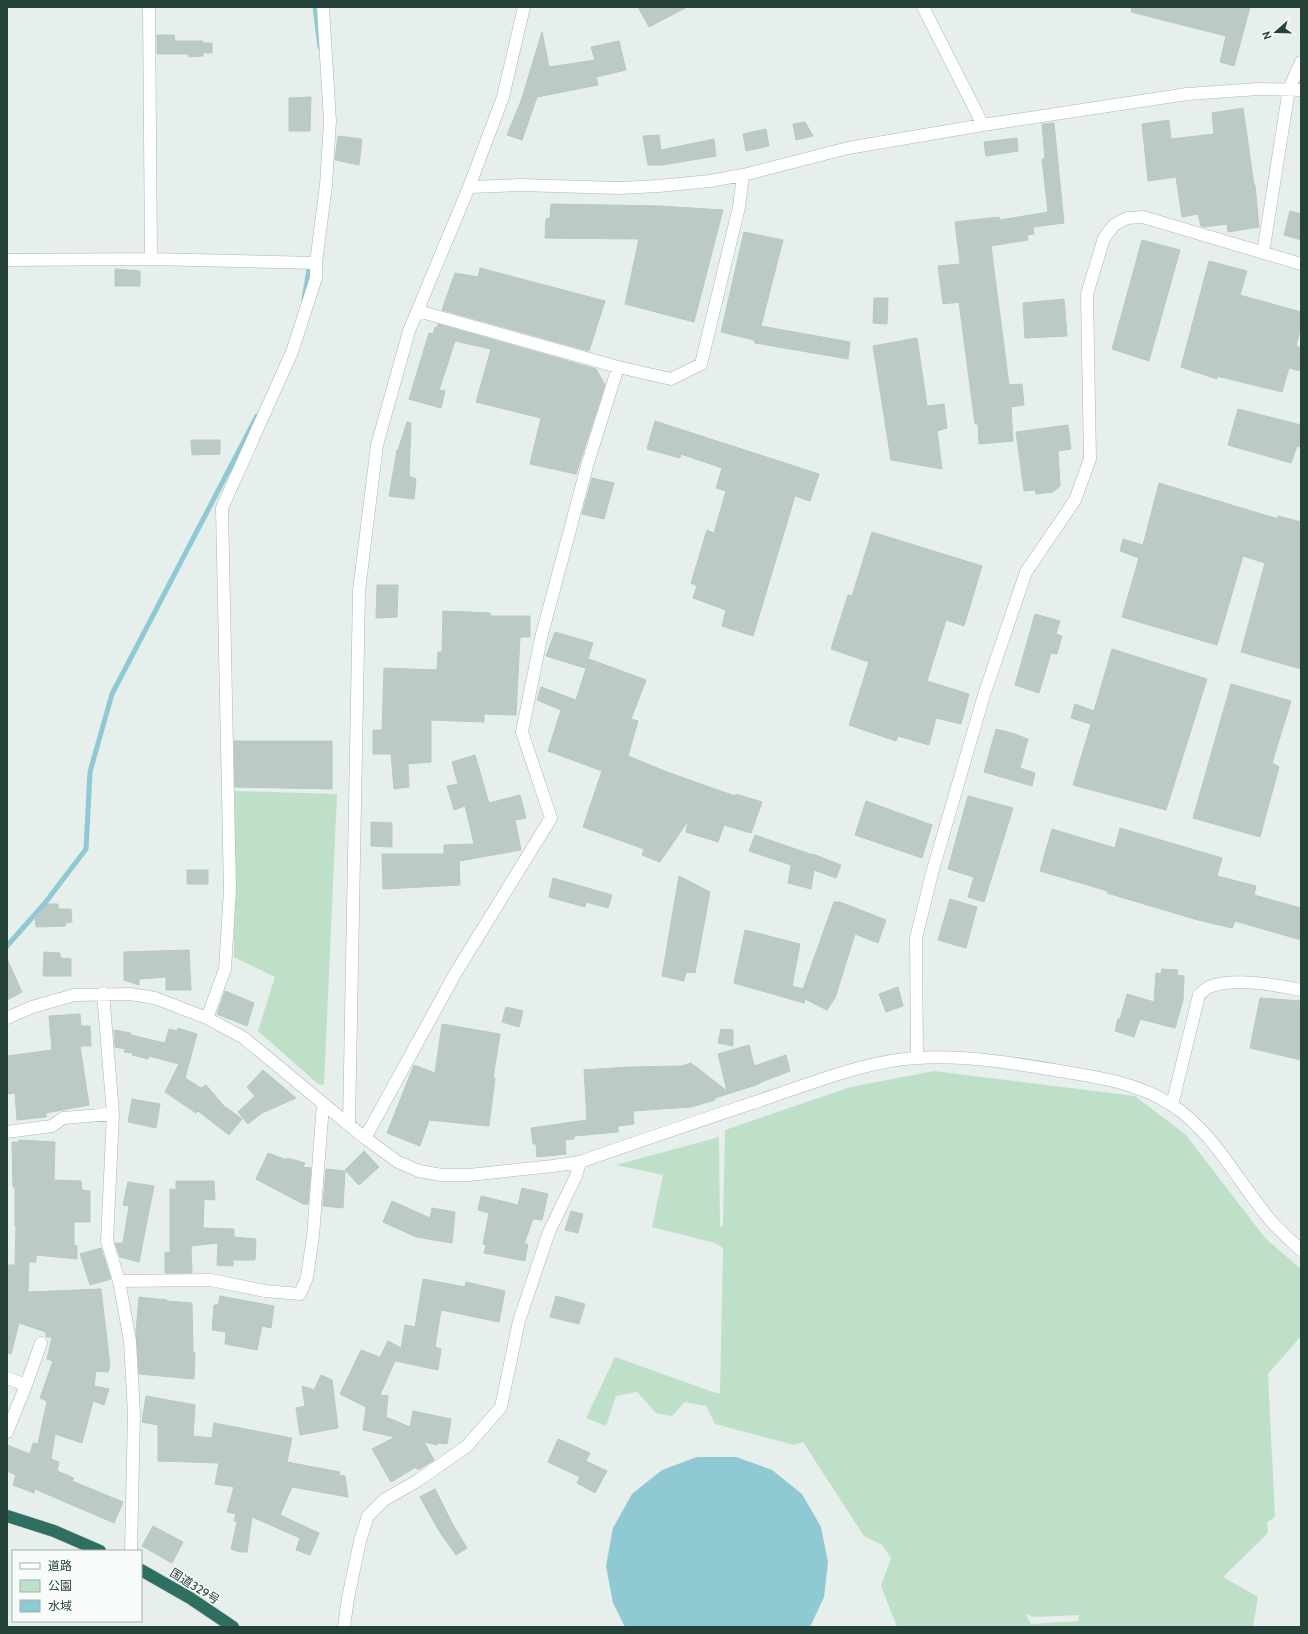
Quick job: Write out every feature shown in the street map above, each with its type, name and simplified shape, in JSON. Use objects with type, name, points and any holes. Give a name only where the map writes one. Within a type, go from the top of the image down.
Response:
[{"type":"highway","points":[[7,1516],[54,1531],[98,1550]]},
{"type":"highway","name":"国道329号","points":[[142,1571],[190,1598],[233,1627]]},
{"type":"street","points":[[150,7],[151,259]]},
{"type":"street","points":[[207,1018],[225,969],[230,890],[222,508],[292,352],[316,278],[310,262],[326,185],[330,121],[323,7]]},
{"type":"street","points":[[349,1124],[359,592],[377,445],[409,331],[469,187],[503,97],[524,7]]},
{"type":"street","points":[[923,7],[983,125]]},
{"type":"street","points":[[1263,253],[1288,102],[1295,90],[1301,62]]},
{"type":"street","points":[[469,187],[520,185],[619,188],[653,187],[710,182],[848,148],[983,125],[1186,94],[1226,90],[1295,90]]},
{"type":"street","points":[[418,311],[618,367],[671,379],[701,364],[739,207],[743,175]]},
{"type":"street","points":[[916,1058],[916,938],[936,859],[984,695],[1026,572],[1075,500],[1090,459],[1087,294],[1104,238],[1114,225],[1128,218],[1143,217],[1301,264]]},
{"type":"street","points":[[7,260],[151,259],[310,262]]},
{"type":"street","points":[[365,1138],[456,974],[551,818],[522,732],[541,638],[587,466],[618,367]]},
{"type":"street","points":[[1172,1105],[1199,995],[1208,987],[1227,983],[1267,984],[1301,990]]},
{"type":"street","points":[[103,993],[113,1114],[108,1241],[120,1281],[130,1341],[134,1414],[131,1550]]},
{"type":"street","points":[[7,1018],[32,1007],[74,995],[103,993],[130,994],[155,998],[207,1018],[244,1038],[365,1138],[398,1162],[419,1170],[442,1175],[469,1176],[580,1162],[824,1079],[871,1065],[916,1058],[954,1057],[990,1060],[1095,1077],[1132,1086],[1172,1105],[1201,1129],[1225,1157],[1272,1222],[1301,1250]]},
{"type":"street","points":[[120,1281],[211,1280],[265,1291],[300,1294],[307,1277],[313,1236],[323,1104]]},
{"type":"street","points":[[7,1132],[52,1126],[63,1118],[113,1114]]},
{"type":"street","points":[[344,1627],[348,1598],[360,1541],[368,1516],[384,1500],[417,1481],[467,1446],[501,1407],[518,1321],[549,1232],[576,1176],[580,1162]]},
{"type":"street","points":[[7,1432],[41,1343]]},
{"type":"street","points":[[7,1378],[26,1385]]},
{"type":"green space","points":[[235,791],[337,794],[324,1085],[318,1084],[258,1031],[275,977],[234,957]]},
{"type":"green space","points":[[934,1071],[1135,1096],[1186,1135],[1265,1238],[1301,1269],[1301,1336],[1268,1374],[1275,1517],[1267,1522],[1268,1533],[1223,1577],[1258,1597],[1253,1627],[897,1627],[881,1586],[891,1558],[882,1545],[864,1536],[803,1442],[794,1445],[715,1424],[706,1406],[685,1402],[672,1416],[656,1413],[637,1392],[616,1396],[606,1426],[586,1418],[615,1357],[716,1393],[720,1393],[723,1248],[715,1243],[652,1227],[663,1175],[616,1165],[719,1137],[720,1226],[723,1227],[725,1130],[851,1087]],"holes":[[[1025,1613],[1034,1617],[1079,1615],[1078,1621],[1031,1624]]]},
{"type":"water","points":[[697,1457],[736,1457],[772,1470],[802,1494],[821,1527],[828,1562],[824,1597],[810,1627],[625,1627],[613,1603],[606,1566],[613,1528],[632,1494],[662,1470]]},
{"type":"building","points":[[638,7],[687,7],[649,27]]},
{"type":"building","points":[[1132,7],[1250,7],[1234,66],[1220,62],[1226,36],[1131,12]]},
{"type":"building","points":[[542,32],[549,67],[595,60],[591,47],[619,41],[626,70],[596,77],[598,85],[537,97],[522,140],[507,135],[521,101]]},
{"type":"building","points":[[157,35],[174,35],[175,41],[203,41],[203,43],[212,43],[212,53],[203,53],[203,56],[189,57],[189,54],[157,54]]},
{"type":"building","points":[[311,97],[310,131],[289,131],[289,98]]},
{"type":"building","points":[[1243,108],[1255,185],[1259,227],[1228,232],[1227,224],[1204,227],[1201,226],[1198,214],[1182,217],[1176,177],[1148,181],[1142,124],[1169,120],[1171,139],[1214,134],[1212,113]]},
{"type":"building","points":[[805,122],[813,136],[796,140],[793,124]]},
{"type":"building","points":[[1054,123],[1064,223],[1033,227],[1034,234],[1027,235],[1028,240],[991,246],[1009,385],[1022,384],[1024,405],[1011,407],[1013,441],[979,444],[978,424],[975,424],[959,302],[943,304],[938,266],[960,264],[955,222],[999,217],[1000,220],[1048,212],[1042,159],[1045,159],[1042,124]]},
{"type":"building","points":[[766,129],[769,146],[746,151],[743,134]]},
{"type":"building","points":[[659,135],[661,150],[714,139],[716,156],[662,165],[648,165],[643,136]]},
{"type":"building","points":[[338,136],[362,139],[359,165],[335,160]]},
{"type":"building","points":[[1017,138],[1018,151],[986,156],[984,142]]},
{"type":"building","points":[[551,204],[660,206],[723,210],[694,322],[625,304],[639,239],[545,238],[546,219],[550,218]]},
{"type":"building","points":[[1290,211],[1301,214],[1301,240],[1284,235]]},
{"type":"building","points":[[744,232],[783,240],[761,326],[850,342],[848,359],[755,343],[754,340],[721,332]]},
{"type":"building","points":[[1142,240],[1180,250],[1149,361],[1112,349]]},
{"type":"building","points":[[1209,261],[1247,271],[1240,295],[1301,312],[1301,325],[1296,346],[1301,348],[1301,371],[1289,368],[1282,392],[1217,376],[1217,379],[1181,367]]},
{"type":"building","points":[[480,268],[605,301],[589,351],[442,310],[455,273],[478,277]]},
{"type":"building","points":[[115,269],[140,271],[140,286],[115,286]]},
{"type":"building","points":[[874,298],[888,298],[887,324],[873,323]]},
{"type":"building","points":[[1064,299],[1067,336],[1025,338],[1023,303]]},
{"type":"building","points":[[438,324],[596,369],[605,385],[576,474],[530,464],[541,418],[476,402],[491,349],[455,341],[439,390],[445,391],[441,408],[409,399],[429,333],[433,334],[435,327],[437,328]]},
{"type":"building","points":[[917,338],[927,406],[944,404],[947,428],[937,431],[942,469],[891,460],[873,346]]},
{"type":"building","points":[[1238,409],[1301,425],[1301,447],[1297,446],[1291,463],[1228,445]]},
{"type":"building","points":[[655,421],[819,474],[810,501],[795,496],[753,636],[722,626],[726,610],[693,598],[697,586],[691,583],[707,530],[714,533],[726,491],[716,488],[722,468],[681,454],[680,458],[647,449]]},
{"type":"building","points":[[407,422],[411,423],[409,476],[416,479],[414,499],[389,496],[397,450]]},
{"type":"building","points":[[1068,425],[1071,449],[1058,451],[1060,486],[1053,492],[1036,494],[1035,490],[1024,491],[1016,432]]},
{"type":"building","points":[[191,440],[220,440],[220,454],[192,455]]},
{"type":"building","points":[[592,478],[614,483],[604,519],[582,514]]},
{"type":"building","points":[[1159,483],[1278,519],[1278,516],[1301,522],[1301,669],[1241,652],[1265,563],[1243,556],[1217,645],[1122,617],[1139,558],[1120,551],[1123,539],[1143,545]]},
{"type":"building","points":[[872,532],[982,566],[964,626],[946,620],[927,681],[969,694],[961,724],[936,718],[929,745],[898,736],[896,741],[849,725],[869,662],[831,649],[848,595],[852,596]]},
{"type":"building","points":[[377,585],[398,585],[397,617],[376,618]]},
{"type":"building","points":[[443,611],[490,613],[490,616],[530,616],[530,637],[520,637],[516,715],[484,714],[484,722],[431,720],[431,762],[408,764],[409,787],[394,789],[391,754],[373,754],[373,730],[382,730],[384,668],[437,670],[438,652],[442,652]]},
{"type":"building","points":[[1035,614],[1060,621],[1056,634],[1062,636],[1057,654],[1051,653],[1039,693],[1015,685]]},
{"type":"building","points":[[555,632],[593,643],[585,668],[546,656]]},
{"type":"building","points":[[1112,649],[1207,679],[1166,810],[1073,785],[1091,724],[1071,718],[1075,704],[1094,711]]},
{"type":"building","points":[[589,659],[646,680],[631,719],[638,721],[628,756],[667,772],[735,796],[736,794],[762,802],[751,833],[724,825],[718,842],[686,832],[688,821],[660,862],[642,855],[644,849],[583,827],[602,771],[548,751],[561,710],[537,700],[541,687],[576,700]]},
{"type":"building","points":[[1231,684],[1291,701],[1272,763],[1279,767],[1260,837],[1193,818]]},
{"type":"building","points":[[996,729],[1028,739],[1020,768],[1035,773],[1032,786],[984,772]]},
{"type":"building","points":[[234,741],[332,741],[332,789],[235,787]]},
{"type":"building","points":[[475,755],[489,803],[520,795],[526,818],[515,820],[521,850],[459,861],[460,885],[383,889],[382,854],[444,854],[444,845],[474,844],[465,806],[454,810],[447,786],[458,784],[452,762]]},
{"type":"building","points":[[968,796],[1013,808],[984,902],[968,897],[974,877],[948,869]]},
{"type":"building","points":[[866,801],[932,825],[922,858],[855,835]]},
{"type":"building","points":[[371,822],[392,823],[392,847],[371,846]]},
{"type":"building","points":[[1120,828],[1222,858],[1217,876],[1256,886],[1254,895],[1301,908],[1301,940],[1235,921],[1232,928],[1198,920],[1040,871],[1052,829],[1115,848]]},
{"type":"building","points":[[755,835],[841,865],[836,878],[814,870],[811,889],[788,883],[791,865],[749,851]]},
{"type":"building","points":[[187,870],[208,870],[208,884],[187,884]]},
{"type":"building","points":[[679,876],[710,892],[695,973],[686,972],[684,981],[662,976]]},
{"type":"building","points":[[553,878],[612,895],[608,908],[586,902],[585,907],[549,897]]},
{"type":"building","points":[[950,899],[977,907],[966,948],[938,940]]},
{"type":"building","points":[[834,902],[840,902],[886,920],[878,943],[855,934],[835,998],[827,1010],[805,999],[804,1003],[734,983],[745,930],[800,944],[792,986],[803,989]]},
{"type":"building","points":[[48,904],[58,904],[58,909],[71,909],[72,922],[66,923],[65,926],[36,927],[35,917]]},
{"type":"building","points":[[189,950],[191,990],[166,990],[166,977],[139,979],[139,985],[124,980],[124,952]]},
{"type":"building","points":[[44,952],[60,953],[60,958],[71,959],[71,976],[43,976]]},
{"type":"building","points":[[7,959],[22,992],[7,1000]]},
{"type":"building","points":[[1162,969],[1178,970],[1177,975],[1184,976],[1183,1000],[1175,1028],[1140,1019],[1134,1037],[1115,1031],[1127,994],[1154,1002],[1156,973],[1161,974]]},
{"type":"building","points":[[898,987],[903,1006],[886,1012],[879,994]]},
{"type":"building","points":[[225,991],[254,1003],[247,1026],[217,1014]]},
{"type":"building","points":[[1260,998],[1301,1001],[1301,1060],[1250,1048]]},
{"type":"building","points":[[506,1007],[523,1011],[519,1027],[502,1022]]},
{"type":"building","points":[[80,1014],[81,1026],[90,1026],[91,1046],[80,1046],[89,1105],[46,1113],[46,1117],[17,1120],[15,1093],[7,1094],[7,1056],[52,1050],[49,1016]]},
{"type":"building","points":[[442,1024],[500,1034],[493,1078],[495,1078],[489,1126],[429,1120],[420,1146],[387,1133],[414,1065],[435,1073]]},
{"type":"building","points":[[178,1028],[197,1034],[185,1078],[201,1088],[206,1085],[224,1106],[242,1119],[229,1135],[198,1111],[196,1113],[165,1092],[179,1064],[149,1056],[148,1059],[132,1055],[133,1053],[124,1052],[125,1049],[115,1047],[114,1030],[131,1033],[131,1035],[165,1043],[169,1029],[177,1031]]},
{"type":"building","points":[[721,1029],[733,1030],[733,1046],[718,1043]]},
{"type":"building","points":[[749,1045],[754,1066],[786,1055],[790,1071],[759,1084],[715,1098],[715,1100],[691,1107],[633,1111],[634,1124],[618,1126],[618,1132],[574,1136],[574,1139],[565,1140],[566,1154],[537,1157],[536,1144],[533,1144],[531,1128],[587,1120],[584,1070],[682,1066],[691,1063],[727,1091],[718,1054]]},
{"type":"building","points":[[263,1070],[296,1098],[262,1113],[248,1124],[238,1112],[255,1096],[247,1087]]},
{"type":"building","points":[[132,1099],[160,1104],[156,1128],[128,1122]]},
{"type":"building","points":[[19,1140],[55,1142],[54,1180],[81,1181],[82,1190],[90,1191],[90,1222],[74,1222],[74,1245],[77,1246],[77,1259],[36,1255],[36,1262],[29,1262],[28,1292],[101,1289],[110,1366],[108,1372],[96,1371],[94,1386],[109,1389],[104,1405],[93,1401],[82,1443],[55,1434],[51,1459],[59,1462],[57,1471],[74,1478],[72,1481],[123,1502],[114,1523],[35,1489],[34,1493],[13,1485],[16,1475],[7,1471],[7,1445],[30,1454],[33,1443],[38,1444],[47,1401],[40,1398],[53,1361],[47,1359],[52,1337],[46,1337],[46,1332],[19,1323],[11,1354],[7,1353],[7,1265],[15,1265],[16,1226],[12,1142],[19,1142]]},
{"type":"building","points":[[364,1151],[379,1167],[359,1185],[345,1170]]},
{"type":"building","points":[[268,1153],[287,1160],[287,1158],[305,1163],[303,1167],[311,1168],[308,1204],[303,1204],[256,1179]]},
{"type":"building","points":[[326,1169],[345,1171],[343,1208],[323,1206]]},
{"type":"building","points":[[176,1181],[214,1181],[215,1200],[204,1199],[203,1228],[234,1229],[234,1237],[256,1239],[255,1260],[233,1260],[233,1266],[217,1265],[218,1243],[191,1246],[192,1273],[165,1273],[165,1252],[170,1253],[170,1189],[176,1190]]},
{"type":"building","points":[[128,1182],[154,1186],[139,1262],[120,1257],[115,1243],[123,1243],[129,1206],[123,1205]]},
{"type":"building","points":[[522,1188],[548,1194],[542,1220],[533,1219],[524,1244],[528,1244],[525,1261],[484,1253],[486,1245],[483,1244],[489,1213],[478,1210],[481,1196],[518,1205]]},
{"type":"building","points":[[392,1201],[430,1218],[432,1208],[455,1212],[452,1243],[416,1237],[383,1222]]},
{"type":"building","points":[[571,1211],[583,1214],[578,1233],[565,1230]]},
{"type":"building","points":[[101,1248],[111,1279],[90,1285],[80,1254]]},
{"type":"building","points":[[423,1279],[465,1287],[466,1282],[505,1291],[499,1322],[441,1310],[435,1347],[441,1349],[438,1370],[395,1361],[380,1395],[388,1396],[386,1417],[410,1427],[413,1411],[451,1419],[447,1444],[438,1443],[437,1445],[424,1442],[434,1460],[418,1470],[416,1467],[391,1482],[372,1449],[395,1437],[363,1430],[366,1407],[340,1394],[361,1350],[380,1357],[388,1341],[401,1348],[405,1325],[415,1327]]},
{"type":"building","points":[[220,1296],[274,1306],[271,1328],[262,1326],[257,1350],[225,1344],[226,1332],[212,1330],[214,1305],[218,1305]]},
{"type":"building","points":[[556,1296],[585,1304],[579,1324],[550,1317]]},
{"type":"building","points":[[139,1297],[192,1303],[193,1352],[195,1353],[194,1379],[139,1374],[136,1332]]},
{"type":"building","points":[[321,1375],[332,1380],[338,1428],[300,1435],[296,1408],[305,1406],[302,1386],[314,1390]]},
{"type":"building","points":[[146,1396],[195,1405],[193,1436],[212,1438],[214,1423],[292,1438],[287,1462],[340,1472],[339,1475],[345,1476],[348,1497],[292,1487],[280,1515],[319,1533],[310,1555],[296,1550],[300,1538],[252,1517],[247,1552],[240,1552],[231,1549],[237,1522],[234,1521],[236,1514],[227,1512],[234,1487],[215,1484],[219,1463],[158,1461],[158,1425],[142,1422]]},
{"type":"building","points":[[558,1439],[590,1453],[586,1461],[607,1471],[595,1493],[577,1483],[580,1477],[548,1462]]},
{"type":"building","points":[[435,1489],[453,1525],[467,1548],[456,1555],[439,1531],[420,1497]]},
{"type":"building","points":[[153,1526],[183,1542],[172,1563],[142,1546]]},
{"type":"waterway","points":[[315,7],[320,47]]},
{"type":"waterway","points":[[304,299],[310,264]]},
{"type":"waterway","points":[[7,946],[45,903],[86,849],[90,772],[112,694],[257,416]]}]
